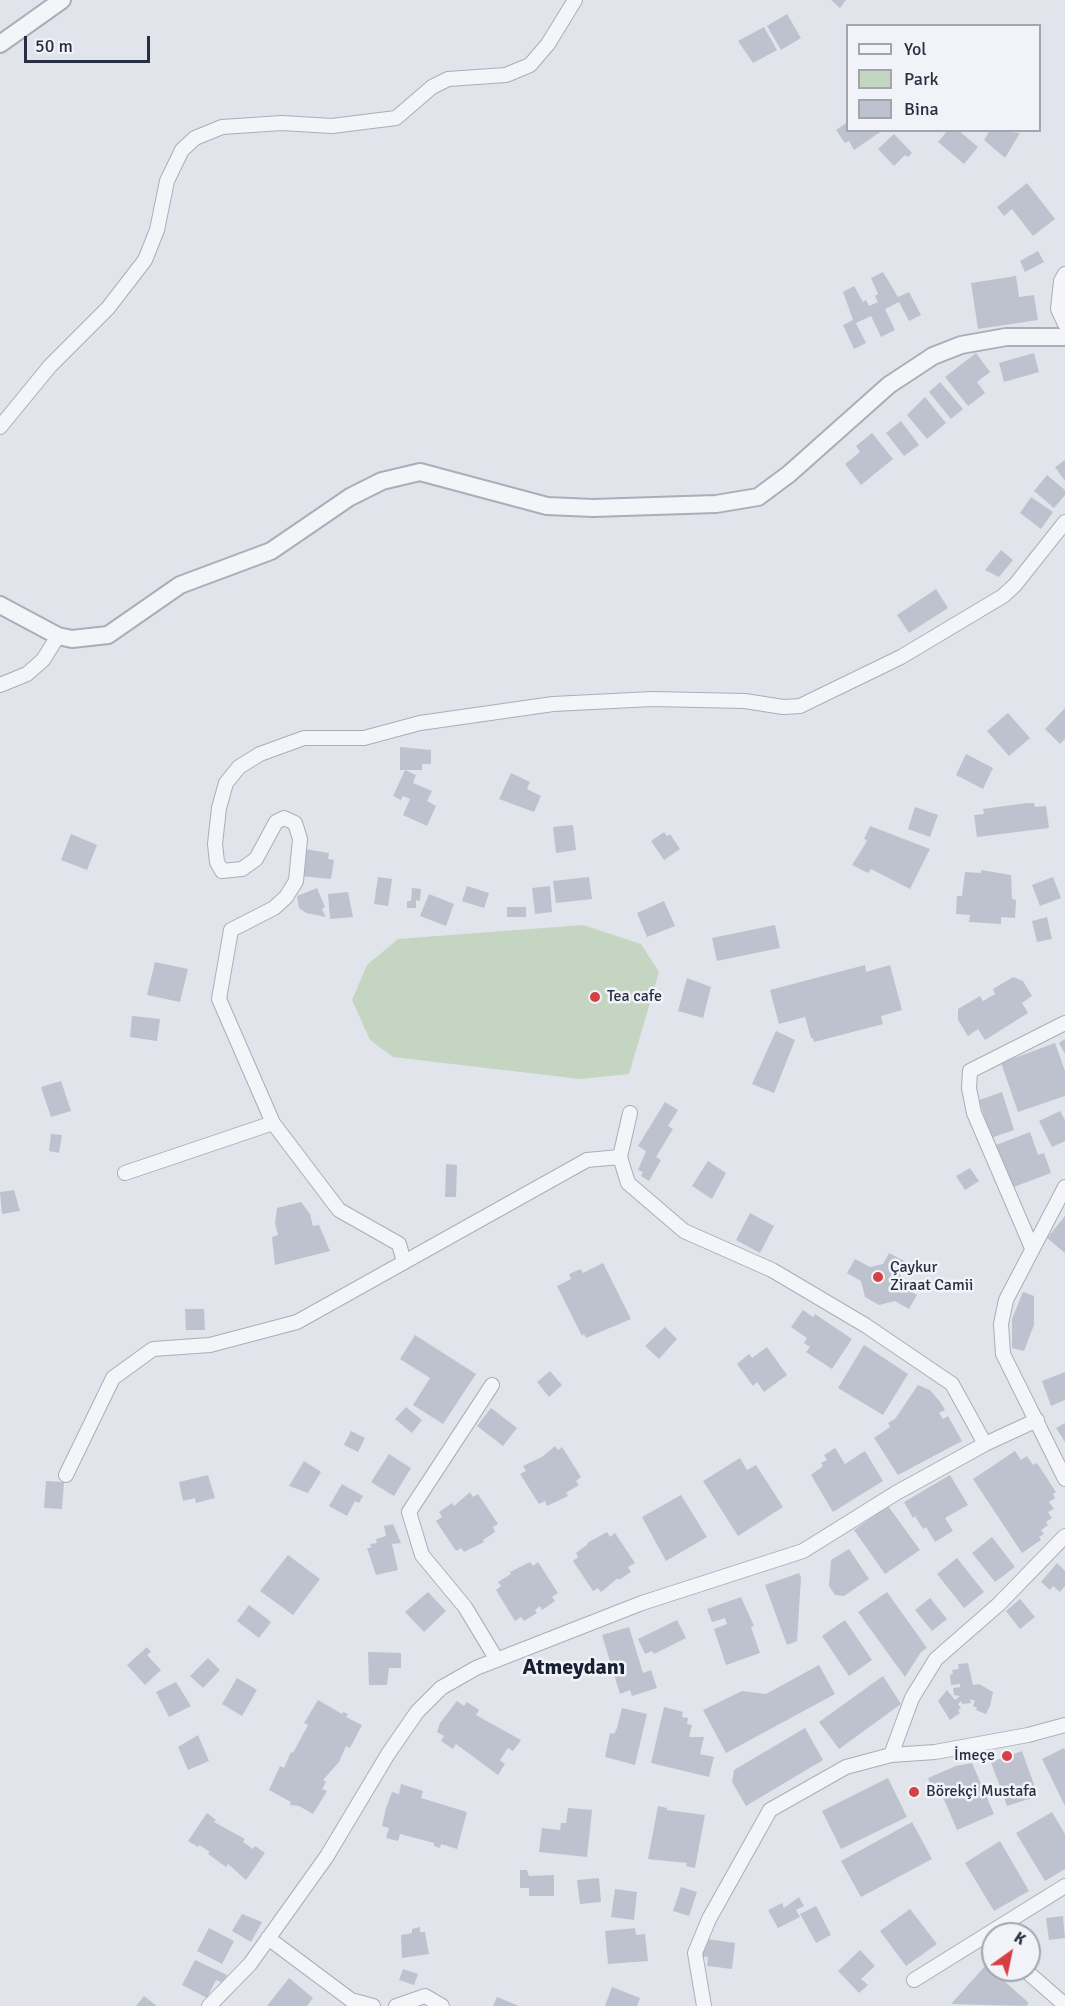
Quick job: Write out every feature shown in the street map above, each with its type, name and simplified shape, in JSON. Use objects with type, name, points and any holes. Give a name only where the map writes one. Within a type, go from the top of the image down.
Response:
[{"type":"street","points":[[0,44],[62,0]]},
{"type":"street","points":[[0,427],[50,366],[108,308],[145,260],[157,230],[167,181],[182,150],[195,138],[222,128],[282,123],[332,126],[396,118],[432,87],[448,79],[506,75],[530,65],[548,45],[575,0]]},
{"type":"street","points":[[1065,274],[1061,280],[1058,309],[1065,324]]},
{"type":"street","points":[[0,605],[58,636],[72,639],[108,635],[180,585],[271,551],[350,497],[382,481],[420,472],[547,506],[593,508],[716,504],[758,497],[789,474],[889,385],[933,356],[961,345],[1006,337],[1065,337]]},
{"type":"street","points":[[404,1262],[399,1244],[339,1210],[273,1124],[219,999],[231,930],[274,908],[286,897],[296,881],[300,839],[295,823],[284,818],[276,822],[256,859],[242,869],[222,871],[217,862],[215,844],[219,807],[226,783],[239,767],[260,754],[304,738],[364,738],[420,723],[553,705],[652,699],[745,701],[783,707],[800,706],[901,657],[1003,596],[1015,585],[1065,522]]},
{"type":"street","points":[[0,685],[27,674],[43,660],[58,636]]},
{"type":"street","points":[[1032,1248],[974,1113],[969,1088],[970,1071],[1065,1023]]},
{"type":"street","points":[[630,1113],[620,1157],[628,1183],[684,1231],[772,1269],[865,1325],[952,1384],[985,1444]]},
{"type":"street","points":[[125,1173],[273,1124]]},
{"type":"street","points":[[66,1475],[113,1378],[153,1348],[210,1345],[297,1322],[587,1160],[620,1157]]},
{"type":"street","points":[[1065,1187],[1006,1300],[1002,1324],[1003,1354],[1065,1479]]},
{"type":"street","points":[[492,1385],[409,1512],[422,1555],[465,1607],[497,1660]]},
{"type":"street","points":[[209,2006],[250,1965],[327,1856],[388,1754],[417,1712],[441,1688],[497,1660],[642,1603],[803,1551],[896,1493],[985,1444],[1037,1420]]},
{"type":"street","points":[[891,1755],[912,1698],[936,1659],[999,1604],[1065,1536]]},
{"type":"street","points":[[704,2006],[695,1953],[709,1919],[770,1810],[846,1767],[891,1755],[935,1752],[1028,1735],[1065,1725]]},
{"type":"street","points":[[1012,1922],[1065,1886]]},
{"type":"street","points":[[268,1938],[351,2000],[373,2006]]},
{"type":"street","points":[[915,1980],[981,1943]]},
{"type":"street","points":[[1039,1982],[1065,2005]]},
{"type":"street","points":[[396,2006],[425,1996],[442,2006]]},
{"type":"green space","points":[[583,925],[641,944],[659,972],[629,1074],[580,1079],[393,1057],[370,1040],[352,1000],[367,965],[398,939]]},
{"type":"building","points":[[831,0],[846,0],[840,8]]},
{"type":"building","points":[[787,14],[801,38],[781,50],[767,26]]},
{"type":"building","points":[[764,27],[777,50],[753,63],[738,41]]},
{"type":"building","points":[[846,123],[846,132],[880,132],[854,150],[849,141],[845,143],[836,130]]},
{"type":"building","points":[[946,132],[960,132],[978,147],[964,164],[938,142]]},
{"type":"building","points":[[989,132],[1020,133],[1005,158],[984,140]]},
{"type":"building","points":[[894,134],[912,153],[908,157],[905,155],[894,166],[878,149]]},
{"type":"building","points":[[1027,183],[1055,219],[1033,236],[1012,209],[1004,216],[997,207]]},
{"type":"building","points":[[1038,251],[1044,262],[1025,272],[1020,261]]},
{"type":"building","points":[[883,272],[898,297],[909,292],[921,315],[909,321],[899,302],[885,309],[895,330],[881,337],[871,316],[856,323],[866,343],[854,349],[843,325],[853,320],[843,292],[854,286],[863,302],[866,300],[869,306],[878,302],[875,296],[878,294],[871,278]]},
{"type":"building","points":[[1016,276],[1019,297],[1034,295],[1038,320],[978,329],[971,283]]},
{"type":"building","points":[[976,353],[990,372],[977,382],[985,393],[968,406],[945,377]]},
{"type":"building","points":[[1034,353],[1039,372],[1004,382],[999,363]]},
{"type":"building","points":[[940,382],[963,409],[951,419],[929,392]]},
{"type":"building","points":[[925,397],[946,423],[927,439],[907,415]]},
{"type":"building","points":[[901,421],[919,445],[904,456],[886,433]]},
{"type":"building","points":[[872,433],[893,459],[861,485],[845,464],[860,452],[856,446]]},
{"type":"building","points":[[1065,460],[1065,481],[1055,467]]},
{"type":"building","points":[[1047,475],[1065,490],[1065,495],[1054,508],[1034,491]]},
{"type":"building","points":[[1031,497],[1053,512],[1041,529],[1020,513]]},
{"type":"building","points":[[1001,550],[1013,560],[999,577],[985,570]]},
{"type":"building","points":[[936,589],[948,608],[909,633],[897,615]]},
{"type":"building","points":[[1065,708],[1065,739],[1060,744],[1045,729]]},
{"type":"building","points":[[1008,713],[1030,738],[1009,756],[987,731]]},
{"type":"building","points":[[400,747],[431,750],[431,764],[422,764],[422,770],[400,770]]},
{"type":"building","points":[[966,754],[993,768],[983,789],[956,775]]},
{"type":"building","points":[[405,770],[416,775],[413,783],[432,791],[427,801],[436,806],[427,826],[403,815],[410,799],[403,796],[401,800],[393,796]]},
{"type":"building","points":[[511,773],[530,782],[527,789],[541,796],[534,812],[499,799]]},
{"type":"building","points":[[1034,803],[1035,807],[1046,806],[1049,828],[977,837],[974,815],[984,814],[983,809]]},
{"type":"building","points":[[915,807],[938,815],[930,837],[908,829]]},
{"type":"building","points":[[573,825],[576,850],[556,853],[553,827]]},
{"type":"building","points":[[870,826],[930,849],[910,889],[871,869],[868,873],[852,865],[867,840],[864,839]]},
{"type":"building","points":[[664,832],[667,836],[670,834],[680,849],[664,860],[651,841]]},
{"type":"building","points":[[71,834],[97,845],[87,870],[61,860]]},
{"type":"building","points":[[305,849],[329,853],[328,859],[334,860],[331,879],[301,876]]},
{"type":"building","points":[[981,870],[1011,875],[1012,899],[1016,900],[1015,918],[1001,917],[1001,924],[969,922],[970,915],[956,914],[957,896],[962,896],[965,872],[981,873]]},
{"type":"building","points":[[378,877],[392,879],[388,906],[374,904]]},
{"type":"building","points":[[589,877],[592,899],[556,903],[553,881]]},
{"type":"building","points":[[1053,877],[1061,898],[1040,906],[1032,885]]},
{"type":"building","points":[[467,886],[489,893],[484,908],[462,901]]},
{"type":"building","points":[[550,886],[552,912],[535,914],[532,888]]},
{"type":"building","points":[[317,888],[325,907],[322,909],[326,917],[306,913],[299,908],[297,896]]},
{"type":"building","points":[[412,888],[421,889],[420,901],[416,900],[416,908],[407,908],[407,901],[411,901]]},
{"type":"building","points":[[348,892],[353,917],[330,919],[328,894]]},
{"type":"building","points":[[429,894],[454,904],[446,926],[420,916]]},
{"type":"building","points":[[664,901],[675,926],[647,937],[637,913]]},
{"type":"building","points":[[507,907],[526,907],[526,917],[507,917]]},
{"type":"building","points":[[1047,917],[1052,939],[1037,942],[1032,921]]},
{"type":"building","points":[[775,925],[780,948],[717,961],[712,938]]},
{"type":"building","points":[[155,962],[188,969],[180,1002],[147,995]]},
{"type":"building","points":[[865,965],[866,972],[890,965],[902,1010],[881,1016],[883,1024],[814,1042],[805,1017],[779,1024],[770,990]]},
{"type":"building","points":[[1013,977],[1023,981],[1032,996],[1022,1003],[1028,1013],[985,1040],[978,1029],[968,1036],[958,1020],[958,1009],[980,996],[983,1001],[995,994],[993,989]]},
{"type":"building","points":[[687,978],[711,987],[703,1018],[678,1011]]},
{"type":"building","points":[[132,1016],[160,1019],[157,1041],[130,1037]]},
{"type":"building","points":[[776,1031],[795,1040],[774,1093],[752,1084]]},
{"type":"building","points":[[1065,1039],[1065,1054],[1059,1043]]},
{"type":"building","points":[[1055,1043],[1065,1071],[1065,1096],[1018,1112],[1001,1063]]},
{"type":"building","points":[[61,1081],[71,1111],[51,1117],[41,1087]]},
{"type":"building","points":[[1002,1092],[1014,1130],[991,1138],[979,1100]]},
{"type":"building","points":[[665,1102],[678,1110],[668,1126],[673,1129],[656,1157],[661,1160],[649,1181],[641,1176],[643,1172],[638,1170],[646,1151],[638,1146]]},
{"type":"building","points":[[1060,1111],[1065,1120],[1065,1141],[1052,1147],[1039,1121]]},
{"type":"building","points":[[1030,1132],[1038,1155],[1044,1153],[1051,1173],[1011,1188],[996,1145]]},
{"type":"building","points":[[51,1134],[62,1135],[59,1153],[49,1151]]},
{"type":"building","points":[[708,1161],[726,1173],[712,1199],[692,1186]]},
{"type":"building","points":[[446,1164],[457,1165],[456,1197],[445,1197]]},
{"type":"building","points":[[970,1168],[979,1181],[965,1190],[956,1176]]},
{"type":"building","points":[[14,1190],[20,1211],[2,1214],[0,1192]]},
{"type":"building","points":[[301,1202],[310,1214],[313,1226],[319,1225],[330,1251],[275,1265],[272,1237],[278,1235],[275,1223],[277,1208]]},
{"type":"building","points":[[750,1213],[774,1226],[760,1253],[736,1240]]},
{"type":"building","points":[[1065,1216],[1065,1253],[1047,1238]]},
{"type":"building","name":"Çaykur Ziraat Camii","points":[[889,1253],[906,1262],[900,1273],[903,1287],[917,1295],[909,1309],[895,1301],[879,1305],[865,1297],[861,1281],[847,1273],[855,1259],[870,1267],[883,1264]]},
{"type":"building","points":[[603,1263],[631,1319],[586,1338],[584,1334],[582,1336],[557,1286],[571,1279],[569,1274],[581,1269],[583,1273]]},
{"type":"building","points":[[1023,1292],[1034,1296],[1034,1325],[1024,1351],[1012,1348],[1012,1319]]},
{"type":"building","points":[[185,1309],[204,1309],[205,1330],[186,1330]]},
{"type":"building","points":[[803,1310],[813,1317],[815,1314],[852,1339],[832,1369],[806,1352],[810,1347],[804,1343],[807,1338],[791,1327]]},
{"type":"building","points":[[665,1327],[677,1339],[659,1359],[645,1346]]},
{"type":"building","points":[[415,1335],[476,1374],[443,1424],[413,1405],[430,1378],[400,1359]]},
{"type":"building","points":[[864,1345],[908,1374],[883,1415],[838,1388]]},
{"type":"building","points":[[767,1347],[787,1375],[764,1392],[757,1382],[753,1386],[737,1364],[749,1354],[752,1358]]},
{"type":"building","points":[[550,1371],[562,1385],[549,1397],[537,1382]]},
{"type":"building","points":[[1065,1372],[1065,1400],[1051,1406],[1042,1381]]},
{"type":"building","points":[[918,1385],[930,1390],[941,1403],[945,1410],[939,1413],[943,1419],[948,1416],[962,1441],[898,1475],[874,1438],[890,1427],[888,1423],[895,1419]]},
{"type":"building","points":[[406,1407],[422,1420],[412,1433],[395,1419]]},
{"type":"building","points":[[491,1408],[517,1428],[503,1446],[477,1426]]},
{"type":"building","points":[[1065,1423],[1065,1442],[1056,1428]]},
{"type":"building","points":[[351,1431],[365,1438],[358,1452],[344,1445]]},
{"type":"building","points":[[555,1446],[558,1450],[562,1447],[581,1477],[576,1481],[579,1485],[566,1493],[568,1496],[547,1506],[545,1501],[539,1504],[520,1474],[526,1471],[523,1466],[542,1457]]},
{"type":"building","points":[[835,1448],[845,1464],[865,1451],[883,1481],[833,1512],[811,1475],[823,1466],[821,1463],[827,1460],[824,1455]]},
{"type":"building","points":[[1015,1451],[1021,1460],[1027,1456],[1033,1465],[1037,1463],[1056,1492],[1053,1494],[1055,1498],[1049,1502],[1054,1509],[1048,1512],[1052,1518],[1041,1530],[1044,1534],[1039,1537],[1041,1540],[1022,1553],[973,1479]]},
{"type":"building","points":[[389,1454],[411,1468],[394,1496],[371,1482]]},
{"type":"building","points":[[740,1458],[747,1470],[756,1465],[783,1507],[738,1536],[703,1481]]},
{"type":"building","points":[[304,1461],[321,1472],[308,1493],[289,1486]]},
{"type":"building","points":[[208,1475],[215,1498],[196,1503],[195,1498],[183,1501],[179,1482]]},
{"type":"building","points":[[950,1475],[968,1505],[945,1518],[953,1531],[935,1542],[926,1527],[923,1529],[915,1516],[913,1518],[904,1502]]},
{"type":"building","points":[[46,1481],[64,1482],[62,1509],[44,1508]]},
{"type":"building","points":[[342,1484],[363,1496],[359,1503],[355,1501],[347,1516],[329,1506]]},
{"type":"building","points":[[470,1492],[473,1497],[478,1494],[498,1524],[493,1527],[495,1532],[483,1540],[484,1542],[464,1552],[461,1548],[456,1551],[436,1521],[442,1517],[439,1512],[452,1503],[454,1506]]},
{"type":"building","points":[[681,1495],[707,1537],[666,1561],[642,1517]]},
{"type":"building","points":[[888,1506],[920,1550],[885,1574],[854,1530]]},
{"type":"building","points":[[393,1524],[401,1543],[392,1544],[398,1570],[376,1575],[367,1548],[371,1548],[370,1544],[377,1543],[376,1539],[386,1536],[384,1526]]},
{"type":"building","points":[[607,1532],[610,1537],[615,1533],[635,1563],[628,1567],[631,1572],[619,1580],[618,1578],[601,1592],[598,1588],[593,1591],[573,1561],[578,1557],[576,1553],[587,1543]]},
{"type":"building","points":[[992,1537],[1015,1567],[995,1582],[972,1553]]},
{"type":"building","points":[[849,1549],[869,1579],[844,1596],[835,1595],[829,1586],[831,1560]]},
{"type":"building","points":[[288,1555],[320,1579],[293,1615],[260,1591]]},
{"type":"building","points":[[957,1558],[984,1592],[964,1608],[937,1574]]},
{"type":"building","points":[[530,1562],[533,1566],[538,1562],[558,1593],[552,1597],[555,1601],[542,1610],[540,1606],[535,1610],[537,1613],[524,1621],[521,1617],[515,1621],[496,1590],[501,1586],[498,1582],[511,1574],[510,1572]]},
{"type":"building","points":[[1057,1563],[1065,1571],[1065,1586],[1060,1592],[1053,1586],[1050,1590],[1041,1582]]},
{"type":"building","points":[[799,1573],[801,1577],[797,1641],[787,1645],[765,1585]]},
{"type":"building","points":[[428,1592],[446,1611],[424,1632],[405,1612]]},
{"type":"building","points":[[887,1592],[927,1648],[921,1652],[905,1677],[858,1612]]},
{"type":"building","points":[[741,1597],[754,1626],[751,1627],[760,1653],[726,1665],[714,1629],[727,1624],[725,1618],[712,1622],[707,1609]]},
{"type":"building","points":[[930,1598],[947,1619],[932,1631],[915,1610]]},
{"type":"building","points":[[1020,1599],[1035,1617],[1020,1629],[1006,1611]]},
{"type":"building","points":[[249,1605],[271,1622],[259,1638],[237,1621]]},
{"type":"building","points":[[677,1620],[686,1638],[654,1654],[652,1651],[645,1654],[638,1639]]},
{"type":"building","points":[[845,1620],[872,1660],[849,1676],[822,1636]]},
{"type":"building","points":[[629,1627],[643,1673],[651,1670],[657,1688],[632,1696],[630,1690],[620,1694],[602,1635]]},
{"type":"building","points":[[147,1647],[151,1652],[147,1655],[161,1670],[145,1685],[127,1665]]},
{"type":"building","points":[[368,1652],[401,1653],[401,1668],[389,1668],[387,1685],[369,1685]]},
{"type":"building","points":[[208,1658],[220,1670],[203,1688],[190,1676]]},
{"type":"building","points":[[968,1663],[973,1685],[979,1684],[993,1692],[990,1706],[986,1714],[976,1710],[977,1708],[973,1706],[975,1701],[970,1699],[971,1703],[962,1704],[961,1701],[958,1704],[961,1708],[958,1710],[960,1713],[950,1720],[938,1701],[947,1690],[955,1700],[960,1696],[954,1695],[953,1688],[960,1687],[960,1684],[951,1685],[950,1675],[953,1674],[952,1670],[959,1669],[958,1664]]},
{"type":"building","points":[[819,1665],[835,1694],[726,1753],[703,1710],[742,1691],[766,1694]]},
{"type":"building","points":[[883,1676],[901,1704],[839,1749],[819,1722]]},
{"type":"building","points":[[237,1678],[257,1690],[242,1716],[222,1704]]},
{"type":"building","points":[[176,1682],[191,1706],[169,1717],[156,1692]]},
{"type":"building","points":[[318,1700],[342,1714],[343,1712],[348,1714],[346,1717],[362,1725],[350,1748],[346,1746],[339,1762],[323,1780],[326,1782],[322,1789],[327,1791],[313,1814],[299,1806],[290,1805],[291,1802],[269,1790],[280,1766],[284,1768],[291,1752],[293,1753],[308,1725],[304,1723]]},
{"type":"building","points":[[457,1701],[464,1706],[467,1702],[479,1710],[476,1715],[521,1740],[513,1751],[508,1748],[500,1760],[505,1764],[498,1775],[456,1744],[453,1749],[441,1741],[444,1736],[437,1732],[440,1723]]},
{"type":"building","points":[[664,1707],[683,1712],[682,1717],[688,1718],[687,1724],[692,1725],[689,1737],[704,1737],[700,1754],[714,1757],[709,1777],[651,1763]]},
{"type":"building","points":[[622,1708],[647,1714],[635,1765],[605,1757],[610,1733],[614,1734],[617,1728]]},
{"type":"building","points":[[805,1728],[823,1760],[746,1806],[732,1782],[734,1770]]},
{"type":"building","points":[[198,1735],[209,1761],[188,1770],[178,1747]]},
{"type":"building","points":[[1064,1748],[1065,1750],[1065,1806],[1042,1759]]},
{"type":"building","points":[[1022,1751],[1038,1796],[1007,1806],[991,1762]]},
{"type":"building","points":[[972,1763],[994,1814],[957,1830],[940,1790],[934,1792],[928,1778],[956,1766]]},
{"type":"building","points":[[888,1778],[907,1817],[841,1849],[822,1811]]},
{"type":"building","points":[[401,1784],[423,1791],[421,1798],[467,1812],[457,1849],[441,1844],[440,1848],[434,1846],[434,1843],[400,1834],[398,1841],[386,1838],[389,1828],[382,1826],[386,1808],[392,1792],[399,1794]]},
{"type":"building","points":[[658,1806],[667,1808],[667,1810],[705,1815],[695,1868],[686,1866],[687,1863],[648,1859]]},
{"type":"building","points":[[568,1808],[592,1810],[587,1857],[539,1852],[542,1828],[560,1830],[561,1823],[566,1823]]},
{"type":"building","points":[[1052,1812],[1065,1834],[1065,1869],[1045,1881],[1016,1833]]},
{"type":"building","points":[[207,1813],[216,1820],[214,1822],[245,1839],[243,1842],[253,1849],[255,1846],[265,1853],[246,1880],[228,1864],[226,1867],[208,1854],[210,1852],[188,1841]]},
{"type":"building","points":[[912,1822],[932,1859],[861,1897],[841,1861]]},
{"type":"building","points":[[1000,1841],[1029,1891],[994,1911],[965,1863]]},
{"type":"building","points":[[520,1870],[527,1870],[529,1876],[554,1875],[554,1896],[529,1896],[529,1888],[520,1888]]},
{"type":"building","points":[[599,1878],[601,1902],[580,1904],[577,1880]]},
{"type":"building","points":[[681,1887],[697,1892],[689,1916],[673,1911]]},
{"type":"building","points":[[615,1889],[637,1892],[634,1920],[611,1917]]},
{"type":"building","points":[[799,1897],[804,1906],[796,1910],[800,1917],[778,1928],[768,1910],[782,1903],[784,1908]]},
{"type":"building","points":[[816,1906],[831,1935],[816,1943],[800,1914]]},
{"type":"building","points":[[910,1909],[937,1944],[906,1966],[880,1931]]},
{"type":"building","points":[[242,1914],[262,1922],[251,1942],[232,1931]]},
{"type":"building","points":[[1063,1916],[1065,1938],[1049,1940],[1046,1918]]},
{"type":"building","points":[[420,1927],[420,1932],[425,1932],[429,1954],[402,1958],[401,1935],[412,1933],[412,1929]]},
{"type":"building","points":[[209,1928],[234,1941],[222,1964],[197,1951]]},
{"type":"building","points":[[635,1928],[636,1935],[645,1934],[648,1961],[608,1964],[605,1931]]},
{"type":"building","points":[[707,1939],[735,1943],[732,1969],[707,1966],[708,1957],[699,1956],[700,1947],[706,1948]]},
{"type":"building","points":[[860,1950],[875,1966],[861,1979],[868,1985],[859,1993],[838,1971]]},
{"type":"building","points":[[195,1960],[227,1975],[222,1983],[216,1980],[207,1998],[182,1985]]},
{"type":"building","points":[[403,1969],[418,1974],[414,1985],[399,1980]]},
{"type":"building","points":[[981,1971],[981,1982],[1005,1982],[1029,2003],[1026,2006],[951,2004]]},
{"type":"building","points":[[289,1978],[313,1998],[307,2006],[267,2006]]},
{"type":"building","points":[[612,1987],[640,1998],[637,2006],[605,2006]]},
{"type":"building","points":[[144,1996],[157,2006],[136,2006]]},
{"type":"building","points":[[497,1997],[519,2006],[493,2006]]},
{"type":"place","name":"Tea cafe","points":[[595,997]]},
{"type":"place","name":"Çaykur Ziraat Camii","points":[[878,1277]]},
{"type":"place","name":"İmeçe","points":[[1007,1756]]},
{"type":"place","name":"Börekçi Mustafa","points":[[914,1792]]},
{"type":"district","name":"Atmeydanı","points":[[574,1668]]}]
